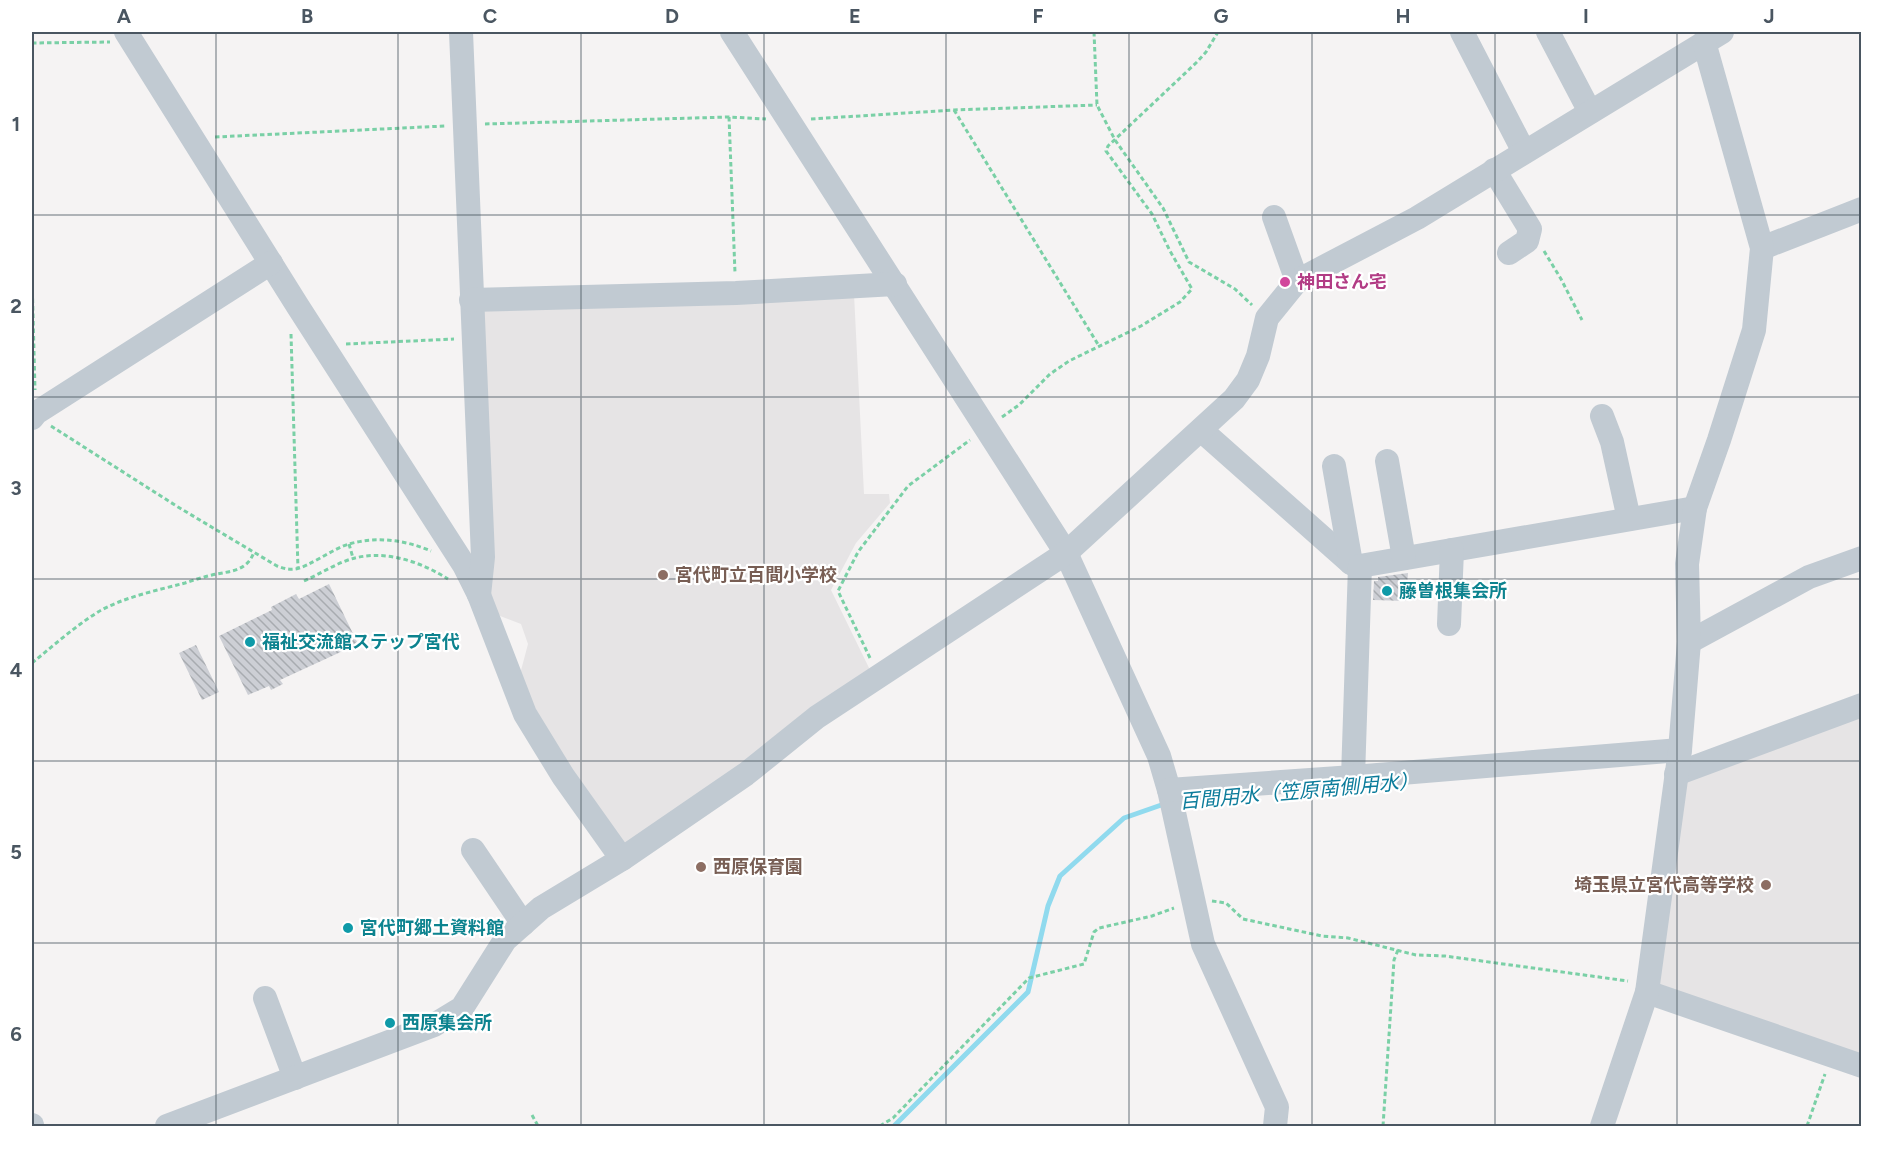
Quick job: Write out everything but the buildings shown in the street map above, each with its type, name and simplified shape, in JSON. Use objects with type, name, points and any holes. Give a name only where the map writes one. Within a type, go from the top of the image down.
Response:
[{"type":"street","points":[[461,32],[483,557],[479,595]]},
{"type":"street","points":[[732,32],[1066,553],[1159,756],[1169,790],[1203,944],[1277,1107],[1275,1126]]},
{"type":"street","points":[[1462,32],[1524,152]]},
{"type":"street","points":[[1548,32],[1590,112]]},
{"type":"street","points":[[129,37],[326,351],[464,565],[479,595],[525,714],[563,776],[622,859]]},
{"type":"street","points":[[172,1126],[434,1025],[462,1008],[505,940],[541,908],[622,859],[746,774],[817,717],[1066,553],[1234,399],[1248,380],[1258,356],[1266,318],[1297,281],[1417,218],[1713,37],[1762,248],[1754,330],[1695,508],[1687,564],[1689,642],[1680,750],[1647,992],[1602,1126]]},
{"type":"street","points":[[1494,170],[1530,229],[1527,241],[1509,253]]},
{"type":"street","points":[[1762,248],[1862,209]]},
{"type":"street","points":[[1274,217],[1297,281]]},
{"type":"street","points":[[34,415],[271,263]]},
{"type":"street","points":[[471,300],[736,293],[895,284]]},
{"type":"street","points":[[1602,416],[1612,442],[1629,519]]},
{"type":"street","points":[[1202,430],[1356,564],[1404,558],[1695,508]]},
{"type":"street","points":[[1387,460],[1404,558]]},
{"type":"street","points":[[1334,466],[1356,564],[1353,777]]},
{"type":"street","points":[[1449,624],[1452,550]]},
{"type":"street","points":[[1689,642],[1809,577],[1862,558]]},
{"type":"street","points":[[1676,774],[1862,705]]},
{"type":"street","points":[[1169,790],[1680,750]]},
{"type":"street","points":[[473,850],[523,924]]},
{"type":"street","points":[[1647,992],[1862,1066]]},
{"type":"street","points":[[265,998],[295,1078]]},
{"type":"path","points":[[1095,32],[1097,105],[1115,140],[1163,208],[1189,262],[1234,289],[1266,318]]},
{"type":"path","points":[[879,676],[838,591],[858,552],[908,486],[1019,405],[1050,374],[1069,361],[1141,326],[1180,302],[1192,289],[1152,214],[1106,151],[1197,62],[1218,32]]},
{"type":"path","points":[[32,43],[129,37]]},
{"type":"path","points":[[195,141],[224,135],[464,125],[729,117],[788,121],[954,110],[1097,105]]},
{"type":"path","points":[[954,110],[1099,346]]},
{"type":"path","points":[[729,117],[736,293]]},
{"type":"path","points":[[1530,229],[1561,279],[1582,320]]},
{"type":"path","points":[[32,276],[34,415],[113,467],[277,566],[288,570],[297,569],[349,544],[364,541],[405,542],[434,552]]},
{"type":"path","points":[[297,305],[291,318],[297,569]]},
{"type":"path","points":[[326,351],[342,345],[473,338]]},
{"type":"path","points":[[349,544],[353,558]]},
{"type":"path","points":[[32,663],[65,636],[109,606],[214,575],[231,573],[243,567],[254,552]]},
{"type":"path","points":[[304,581],[353,558],[384,556],[400,558],[436,572],[470,593],[479,595]]},
{"type":"path","points":[[1383,1126],[1394,960],[1398,950]]},
{"type":"path","points":[[1808,1126],[1832,1055]]},
{"type":"path","points":[[532,1115],[538,1126]]},
{"type":"shaded area","name":"宮代町立百間小学校","points":[[854,294],[864,494],[889,494],[890,503],[856,543],[831,590],[871,672],[724,779],[622,846],[531,710],[519,678],[528,644],[521,624],[500,616],[487,601],[478,308]]},
{"type":"shaded area","name":"埼玉県立宮代高等学校","points":[[1861,713],[1861,1059],[1656,990],[1683,780]]},
{"type":"waterway","name":"百間用水（笠原南側用水）","points":[[894,1126],[1028,992],[1048,906],[1060,876],[1124,818],[1167,803]]},
{"type":"place","name":"神田さん宅","points":[[1285,282]]},
{"type":"place","name":"宮代町立百間小学校","points":[[663,575]]},
{"type":"place","name":"藤曽根集会所","points":[[1387,591]]},
{"type":"place","name":"福祉交流館ステップ宮代","points":[[250,642]]},
{"type":"place","name":"西原保育園","points":[[701,867]]},
{"type":"place","name":"埼玉県立宮代高等学校","points":[[1766,885]]},
{"type":"place","name":"宮代町郷土資料館","points":[[348,928]]},
{"type":"place","name":"西原集会所","points":[[390,1023]]}]
